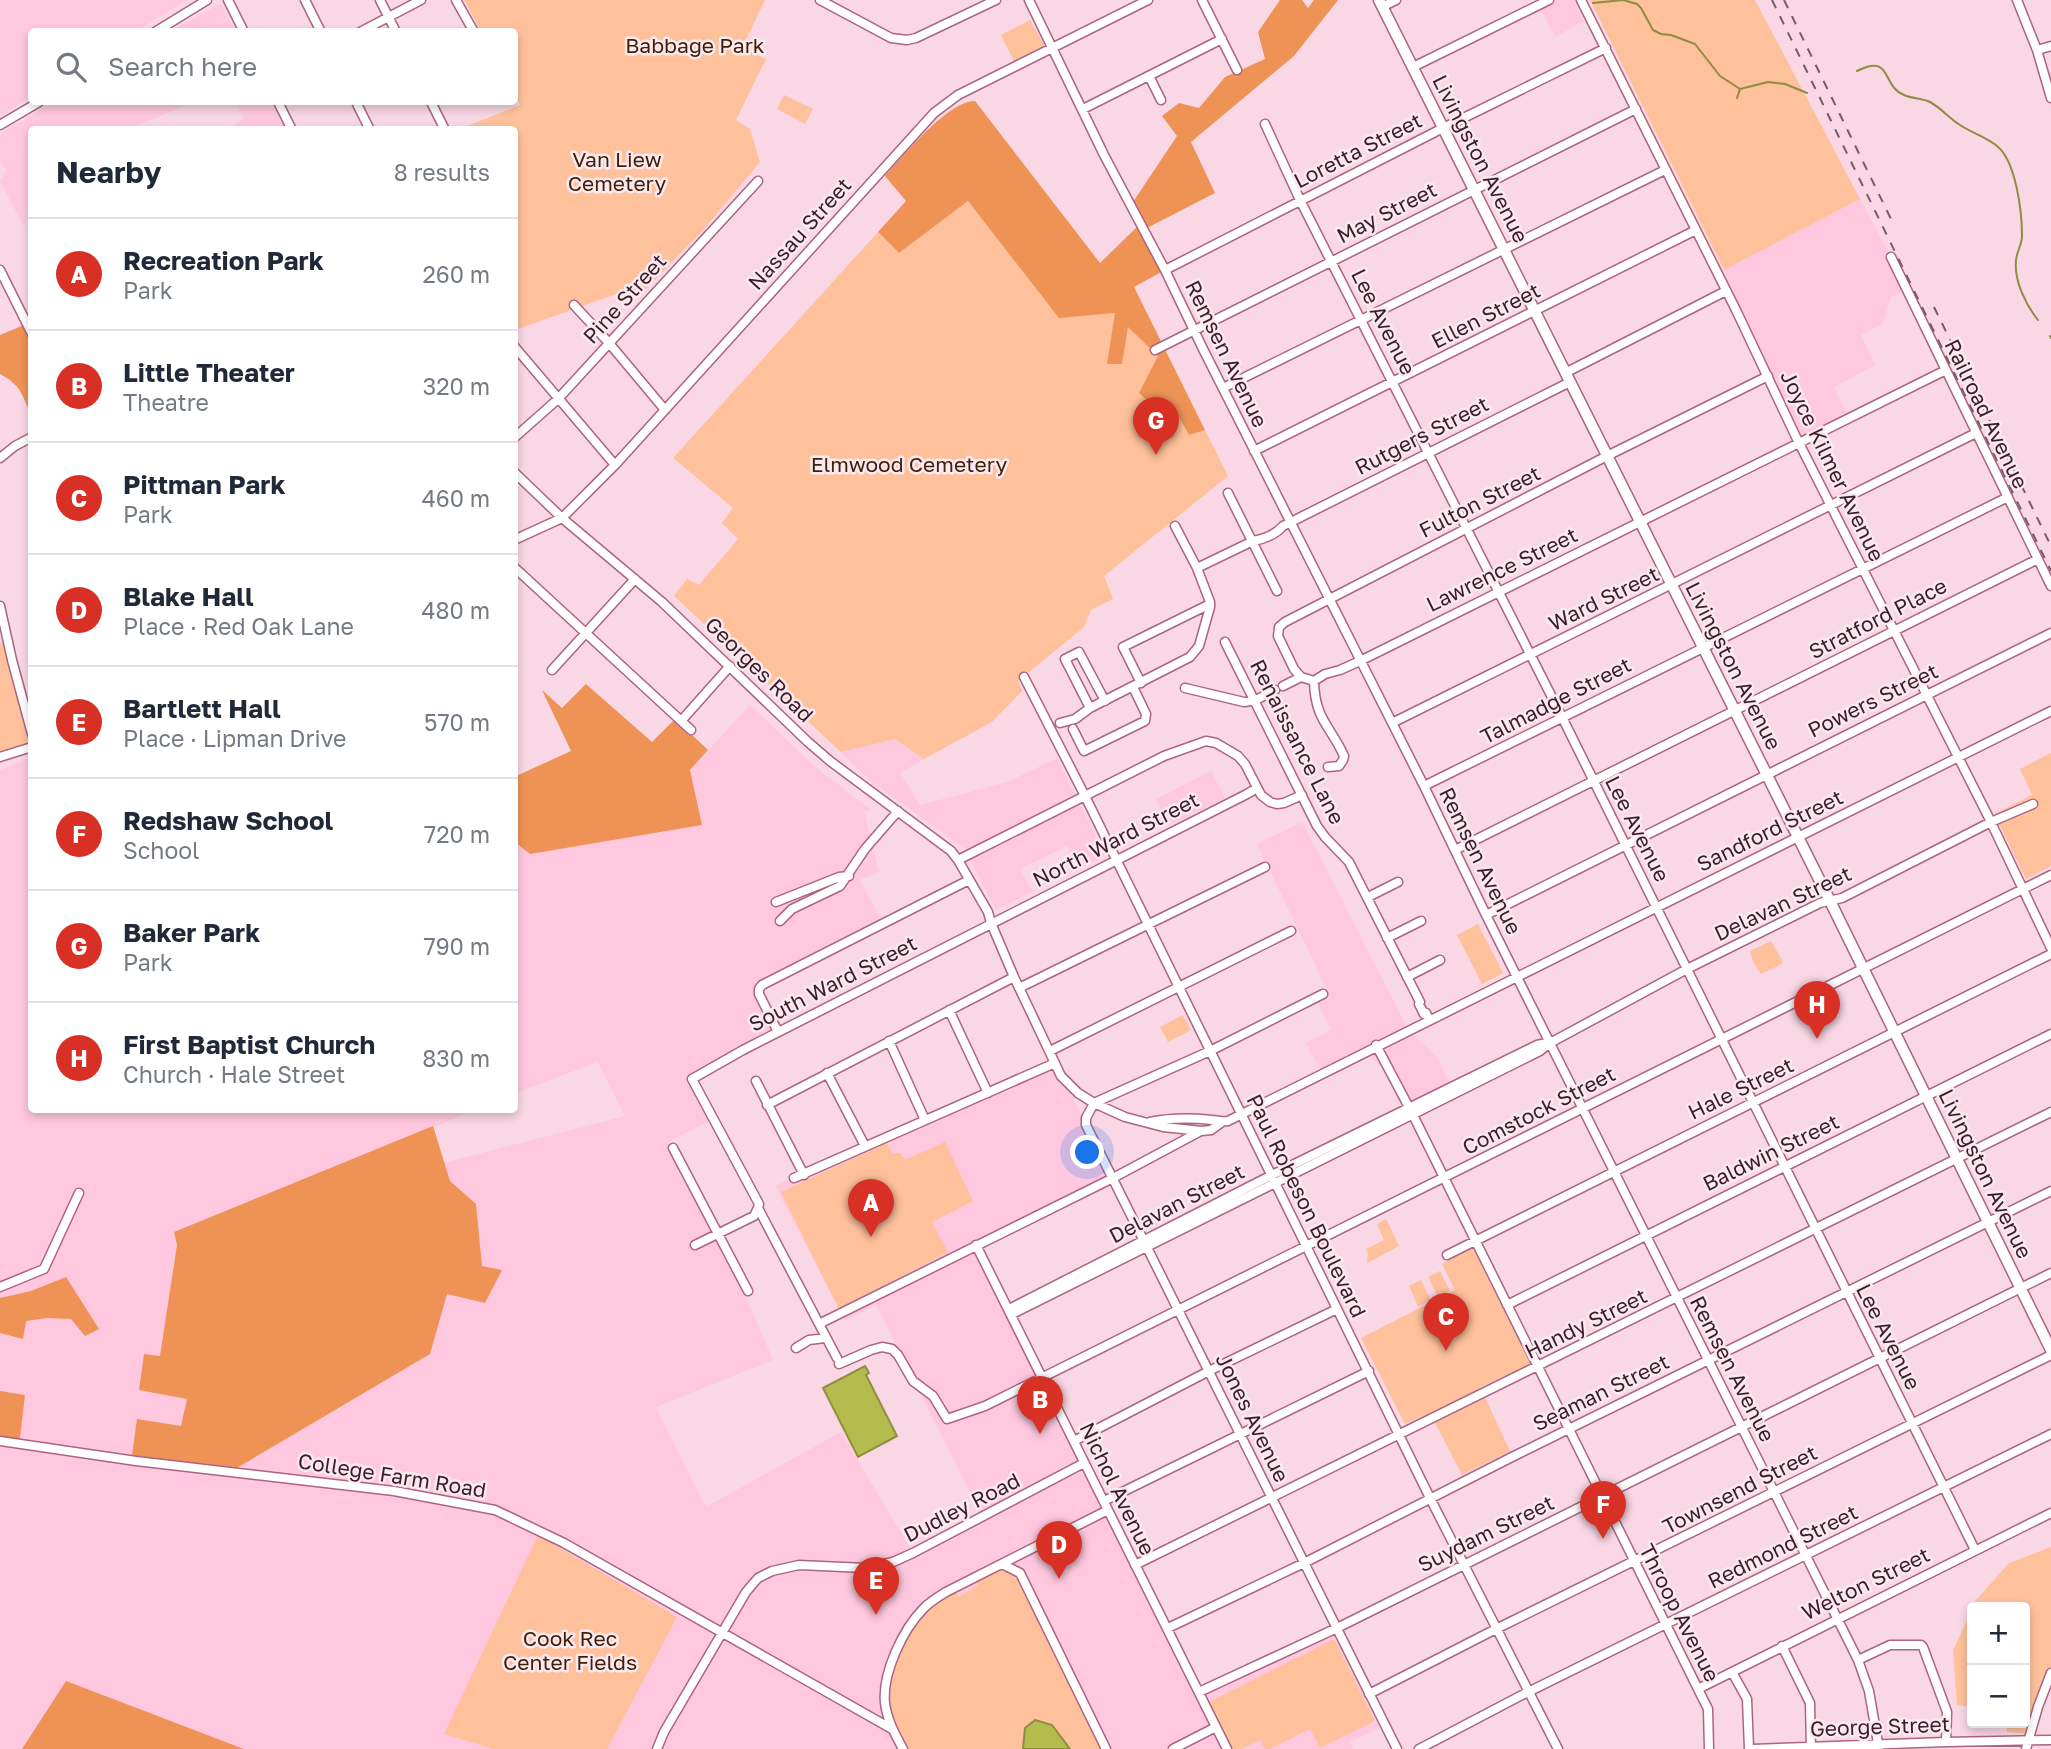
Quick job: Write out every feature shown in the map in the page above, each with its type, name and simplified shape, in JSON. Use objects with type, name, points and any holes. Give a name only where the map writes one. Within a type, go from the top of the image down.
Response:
[{"type":"main road","name":"Livingston Avenue","points":[[1381,3],[2051,1350]]},
{"type":"street","points":[[162,28],[207,0]]},
{"type":"street","points":[[228,0],[242,28]]},
{"type":"street","points":[[305,0],[319,28]]},
{"type":"street","points":[[380,0],[394,28]]},
{"type":"street","points":[[367,28],[421,0]]},
{"type":"street","points":[[456,0],[472,28]]},
{"type":"street","points":[[820,0],[891,38],[907,40],[996,0]]},
{"type":"street","name":"Remsen Avenue","points":[[1029,0],[1104,155],[1165,270],[1287,524],[1329,598],[1424,786],[1858,1660],[1869,1692],[1879,1747]]},
{"type":"street","name":"Nassau Street","points":[[518,538],[562,518],[615,465],[929,118],[958,95],[1148,0]]},
{"type":"street","points":[[1202,0],[1237,70]]},
{"type":"street","points":[[1381,3],[1396,0]]},
{"type":"street","points":[[1413,67],[1549,0]]},
{"type":"street","name":"Joyce Kilmer Avenue","points":[[1581,0],[1991,822],[2051,948]]},
{"type":"street","points":[[2017,0],[2037,50],[2051,99]]},
{"type":"street","points":[[1083,109],[1222,39]]},
{"type":"street","points":[[2037,50],[2051,46]]},
{"type":"street","name":"Loretta Street","points":[[1165,270],[1606,48]]},
{"type":"street","points":[[1149,76],[1161,100]]},
{"type":"street","points":[[0,125],[33,105]]},
{"type":"street","points":[[280,105],[290,126]]},
{"type":"street","points":[[358,105],[368,126]]},
{"type":"street","points":[[434,105],[443,126]]},
{"type":"street","name":"May Street","points":[[1155,350],[1636,109]]},
{"type":"street","name":"Lee Avenue","points":[[1265,124],[1300,200],[1499,591],[1975,1550]]},
{"type":"street","points":[[1223,388],[1665,170]]},
{"type":"street","name":"Pine Street","points":[[518,434],[558,399],[758,181]]},
{"type":"street","name":"Ellen Street","points":[[1254,452],[1696,230]]},
{"type":"street","name":"Railroad Avenue","points":[[1891,257],[2051,586]]},
{"type":"street","points":[[0,270],[28,326]]},
{"type":"street","name":"Rutgers Street","points":[[1197,568],[1429,453],[1726,291]]},
{"type":"street","points":[[574,305],[665,410]]},
{"type":"street","points":[[518,351],[615,465]]},
{"type":"street","name":"Lawrence Street","points":[[1314,681],[1360,661],[1946,370]]},
{"type":"street","name":"Fulton Street","points":[[1301,677],[1294,669],[1278,636],[1278,630],[1284,622],[1768,376]]},
{"type":"street","name":"Ward Street","points":[[1392,723],[1976,433]]},
{"type":"street","points":[[0,458],[28,439]]},
{"type":"street","name":"Georges Road","points":[[518,475],[562,518],[635,579],[730,666],[808,742],[951,851],[988,912],[1014,977],[1061,1076],[1078,1093],[1094,1104],[1125,1117],[1163,1127],[1202,1131]]},
{"type":"street","points":[[1228,493],[1278,591]]},
{"type":"street","name":"Talmadge Street","points":[[1424,786],[2008,497]]},
{"type":"street","points":[[1051,728],[1075,719],[1089,709],[1181,663],[1196,651],[1210,604],[1197,568],[1175,526]]},
{"type":"street","name":"Stratford Place","points":[[1455,850],[2038,559]]},
{"type":"street","points":[[518,571],[691,730]]},
{"type":"street","points":[[552,670],[635,579]]},
{"type":"street","points":[[1073,729],[1084,751],[1145,721],[1146,713],[1123,647],[1210,604]]},
{"type":"street","points":[[0,606],[28,719]]},
{"type":"street","name":"Powers Street","points":[[1486,915],[2051,633]]},
{"type":"street","name":"Renaissance Lane","points":[[1226,642],[1317,826],[1349,862],[1420,1002],[1423,1002],[1428,1011],[1428,1016]]},
{"type":"street","points":[[1089,709],[1065,659],[1079,652],[1105,701]]},
{"type":"street","points":[[681,721],[730,666]]},
{"type":"street","name":"Paul Robeson Boulevard","points":[[1024,677],[1430,1498],[1558,1749]]},
{"type":"street","points":[[1185,688],[1239,702],[1255,700],[1301,677],[1314,681],[1318,711],[1343,756],[1339,766],[1328,767]]},
{"type":"street","name":"Sandford Street","points":[[1241,1114],[1428,1016],[1517,977],[2051,711]]},
{"type":"street","points":[[958,860],[1164,756],[1206,741],[1216,743],[1238,755],[1261,796],[1270,802],[1284,803],[1302,795]]},
{"type":"street","points":[[0,757],[28,748]]},
{"type":"street","name":"North Ward Street","points":[[991,923],[1256,788]]},
{"type":"street","name":"Delavan Street","points":[[1010,1311],[1411,1111],[1540,1051],[1550,1042],[1687,969],[1819,904],[1842,898],[1991,822],[2033,804]]},
{"type":"street","points":[[780,921],[792,909],[840,886],[865,849],[898,811]]},
{"type":"street","points":[[1019,988],[1265,867]]},
{"type":"street","points":[[776,902],[838,877],[849,876]]},
{"type":"street","name":"Comstock Street","points":[[826,1340],[838,1361],[882,1347],[892,1349],[913,1381],[933,1396],[947,1419],[985,1406],[2051,876]]},
{"type":"street","points":[[778,1032],[760,997],[759,989],[766,983],[970,880]]},
{"type":"street","points":[[1368,897],[1398,882]]},
{"type":"street","points":[[1387,937],[1421,921]]},
{"type":"street","name":"South Ward Street","points":[[758,1208],[760,1204],[692,1079],[991,923]]},
{"type":"street","points":[[1050,1051],[1291,931]]},
{"type":"street","name":"Hale Street","points":[[1447,1255],[2051,954]]},
{"type":"street","points":[[1407,977],[1440,960]]},
{"type":"street","points":[[767,1105],[1014,977]]},
{"type":"street","points":[[1094,1104],[1210,1051],[1323,994]]},
{"type":"street","points":[[950,1010],[988,1093]]},
{"type":"street","name":"Baldwin Street","points":[[1507,1305],[2051,1034]]},
{"type":"street","points":[[889,1041],[925,1120]]},
{"type":"street","name":"Throop Avenue","points":[[1376,1045],[1698,1689],[1707,1709],[1709,1749]]},
{"type":"street","points":[[794,1178],[1055,1063]]},
{"type":"street","points":[[827,1073],[865,1146]]},
{"type":"street","points":[[756,1081],[804,1175]]},
{"type":"street","name":"Jones Avenue","points":[[1094,1104],[1086,1118],[1086,1125],[1397,1749]]},
{"type":"street","name":"Handy Street","points":[[1135,1565],[2051,1112]]},
{"type":"street","name":"Georges Road","points":[[1150,1122],[1164,1119],[1222,1122],[1241,1114]]},
{"type":"street","points":[[819,1324],[1202,1131],[1211,1130],[1222,1122]]},
{"type":"street","points":[[673,1148],[748,1291]]},
{"type":"street","name":"Seaman Street","points":[[1168,1629],[2051,1191]]},
{"type":"street","points":[[0,1287],[44,1269],[79,1193]]},
{"type":"street","points":[[695,1245],[754,1216],[758,1208]]},
{"type":"street","points":[[758,1208],[826,1340],[809,1340],[796,1348]]},
{"type":"street","name":"Nichol Avenue","points":[[976,1245],[1227,1749]]},
{"type":"street","name":"Suydam Street","points":[[1199,1692],[1337,1628],[2051,1273]]},
{"type":"street","points":[[1074,1441],[1337,1309]]},
{"type":"street","name":"Townsend Street","points":[[1369,1694],[2051,1355]]},
{"type":"street","points":[[902,1749],[892,1729],[885,1703],[889,1669],[903,1639],[922,1609],[946,1592],[1026,1552],[1106,1505],[1240,1434],[1369,1371]]},
{"type":"street","name":"Redmond Street","points":[[1419,1749],[2051,1434]]},
{"type":"street","name":"College Farm Road","points":[[0,1441],[136,1461],[394,1491],[495,1510],[564,1543],[892,1729]]},
{"type":"street","name":"Dudley Road","points":[[657,1749],[721,1633],[748,1588],[758,1578],[772,1571],[799,1565],[865,1568],[892,1562],[924,1548],[1084,1463]]},
{"type":"street","name":"Welton Street","points":[[1698,1689],[2051,1513]]},
{"type":"street","points":[[1020,1573],[1026,1552]]},
{"type":"street","points":[[1002,1564],[1020,1573],[1106,1749]]},
{"type":"street","points":[[1858,1660],[1890,1645],[1921,1645],[1947,1712],[1946,1742]]},
{"type":"street","points":[[1782,1646],[1810,1703],[1811,1748]]},
{"type":"street","points":[[1732,1672],[1747,1699],[1750,1749]]},
{"type":"street","points":[[2027,1745],[2051,1674]]},
{"type":"street","points":[[868,1716],[878,1713],[885,1703]]},
{"type":"street","points":[[1173,1749],[1216,1727]]},
{"type":"street","name":"George Street","points":[[1750,1749],[1879,1747],[1946,1742],[2027,1745],[2051,1740]]},
{"type":"shaded area","points":[[0,0],[187,0],[141,28],[28,28],[28,98],[0,116]]},
{"type":"shaded area","points":[[1280,0],[1302,0],[1308,8],[1314,0],[1338,0],[1294,56],[1191,142],[1215,193],[1143,230],[1165,270],[1134,287],[1205,430],[1189,435],[1179,417],[1168,421],[1139,393],[1158,356],[1128,327],[1122,364],[1107,364],[1115,313],[1059,318],[968,201],[899,253],[878,232],[906,201],[885,176],[915,143],[952,109],[975,101],[1100,263],[1139,225],[1131,205],[1177,136],[1162,116],[1179,103],[1199,108],[1225,77],[1265,59],[1258,32]]},
{"type":"shaded area","points":[[1536,0],[1581,0],[1575,3],[1584,21],[1555,37]]},
{"type":"shaded area","points":[[217,5],[222,5],[234,28],[177,28]]},
{"type":"shaded area","points":[[49,105],[188,105],[135,126],[28,126],[28,221],[23,225],[0,181],[6,171],[0,161],[0,134]]},
{"type":"shaded area","points":[[237,105],[273,105],[283,126],[232,126],[244,118]]},
{"type":"shaded area","points":[[1860,199],[1908,289],[1891,297],[1883,323],[1861,335],[1875,365],[1834,387],[1849,418],[1800,443],[1724,270]]},
{"type":"shaded area","points":[[24,325],[28,334],[28,408],[17,386],[0,374],[0,335]]},
{"type":"shaded area","points":[[586,684],[652,742],[675,719],[708,750],[690,770],[702,825],[530,854],[518,844],[518,775],[571,751],[542,690],[562,708]]},
{"type":"shaded area","points":[[750,705],[814,766],[871,810],[864,811],[879,872],[860,880],[884,924],[757,990],[778,1035],[692,1081],[711,1120],[667,1142],[681,1170],[678,1173],[719,1234],[773,1360],[656,1407],[706,1507],[841,1432],[913,1553],[982,1517],[876,1305],[845,1321],[775,1186],[1055,1063],[1113,1178],[977,1245],[1199,1692],[1337,1628],[1352,1670],[1379,1728],[1350,1742],[1353,1749],[0,1749],[0,770],[28,758],[28,1113],[468,1113],[183,1230],[625,1116],[598,1062],[518,1092],[518,844],[530,854],[702,825],[690,770]]},
{"type":"shaded area","points":[[895,739],[924,759],[900,773],[920,805],[1008,782],[1057,758],[1105,856],[1080,869],[1067,846],[1020,869],[1033,892],[996,909],[964,848],[869,780],[841,752]]},
{"type":"shaded area","points":[[1211,771],[1225,798],[1169,825],[1156,799]]},
{"type":"shaded area","points":[[1302,822],[1409,1031],[1436,1056],[1454,1091],[1411,1112],[1395,1079],[1366,1053],[1323,1074],[1306,1043],[1331,1030],[1316,999],[1329,993],[1257,844]]},
{"type":"shaded area","points":[[433,1126],[450,1181],[476,1204],[482,1266],[502,1270],[485,1303],[447,1294],[430,1354],[230,1472],[131,1462],[137,1419],[181,1426],[187,1399],[139,1390],[144,1354],[160,1356],[177,1245],[174,1232]]},
{"type":"shaded area","points":[[66,1277],[99,1329],[85,1336],[71,1319],[47,1318],[26,1321],[23,1339],[0,1333],[0,1298],[31,1291]]},
{"type":"shaded area","points":[[865,1366],[869,1373],[866,1375],[897,1436],[858,1457],[823,1388]]},
{"type":"shaded area","points":[[0,1391],[25,1395],[19,1446],[0,1444]]},
{"type":"shaded area","points":[[66,1681],[244,1749],[22,1749]]},
{"type":"shaded area","points":[[1035,1720],[1052,1725],[1070,1749],[1023,1749],[1025,1728]]},
{"type":"green space","name":"Van Liew Cemetery","points":[[464,0],[765,0],[742,48],[766,59],[736,120],[750,129],[760,162],[704,229],[644,291],[628,290],[518,329],[518,126],[467,126],[520,105],[518,28],[479,28]]},
{"type":"green space","points":[[1590,0],[1755,0],[1860,199],[1724,270]]},
{"type":"green space","points":[[1030,20],[1045,47],[1015,63],[1001,35]]},
{"type":"green space","points":[[784,95],[813,109],[805,124],[777,109]]},
{"type":"green space","name":"Elmwood Cemetery","points":[[968,201],[1059,317],[1115,313],[1158,356],[1140,394],[1179,416],[1189,435],[1205,430],[1228,476],[1104,576],[1113,599],[1091,610],[1084,627],[1018,681],[1022,691],[992,722],[924,759],[895,739],[841,752],[674,596],[687,579],[699,585],[738,539],[722,523],[733,508],[673,458],[878,232],[899,253]]},
{"type":"green space","points":[[5,642],[28,724],[28,748],[0,757],[0,643]]},
{"type":"green space","points":[[2051,753],[2051,866],[2026,879],[1994,814],[2032,795],[2020,769]]},
{"type":"green space","points":[[1478,924],[1503,973],[1482,984],[1457,935]]},
{"type":"green space","points":[[1771,941],[1782,964],[1761,974],[1750,951]]},
{"type":"green space","points":[[1183,1015],[1191,1030],[1168,1042],[1160,1027]]},
{"type":"green space","points":[[945,1142],[973,1201],[932,1222],[948,1252],[839,1309],[781,1192],[887,1143],[892,1153],[901,1153],[905,1160]]},
{"type":"green space","points":[[1386,1219],[1399,1246],[1367,1263],[1366,1249],[1384,1240],[1377,1224]]},
{"type":"green space","points":[[1472,1247],[1531,1364],[1480,1387],[1510,1451],[1462,1475],[1430,1413],[1405,1424],[1361,1338],[1455,1290],[1442,1264]]},
{"type":"green space","points":[[1440,1271],[1450,1291],[1438,1297],[1428,1277]]},
{"type":"green space","points":[[1421,1280],[1431,1300],[1418,1306],[1409,1286]]},
{"type":"green space","name":"Cook Rec Center Fields","points":[[538,1535],[677,1617],[607,1749],[493,1749],[444,1734]]},
{"type":"green space","points":[[2051,1547],[2051,1676],[2030,1734],[2007,1732],[2007,1728],[2030,1728],[2030,1602],[1974,1602],[2009,1563]]},
{"type":"green space","points":[[1002,1564],[1020,1573],[1105,1749],[903,1749],[886,1716],[885,1673],[926,1610],[955,1590],[959,1597],[978,1585],[976,1579]]},
{"type":"green space","points":[[1967,1620],[1967,1706],[1957,1705],[1953,1650]]},
{"type":"green space","points":[[1334,1639],[1375,1721],[1320,1748],[1310,1729],[1270,1749],[1265,1749],[1260,1740],[1242,1749],[1232,1749],[1209,1702]]},
{"type":"waterway","points":[[1593,3],[1623,0],[1637,4],[1653,30],[1695,44],[1720,76],[1740,89],[1768,82],[1785,84],[1807,93]]},
{"type":"waterway","points":[[1857,71],[1868,66],[1882,68],[1897,91],[1930,102],[2004,153],[2017,188],[2021,214],[2022,236],[2016,258],[2017,277],[2025,300],[2038,320]]},
{"type":"waterway","points":[[1737,98],[1740,89]]},
{"type":"railway","points":[[1772,0],[2051,571]]},
{"type":"railway","points":[[1784,0],[1891,219]]},
{"type":"railway","points":[[1934,307],[2051,546]]},
{"type":"place","name":"Baker Park","points":[[1156,455]]},
{"type":"place","name":"First Baptist Church","points":[[1817,1039]]},
{"type":"place","name":"Recreation Park","points":[[871,1237]]},
{"type":"place","name":"Pittman Park","points":[[1446,1351]]},
{"type":"place","name":"Little Theater","points":[[1040,1434]]},
{"type":"place","name":"Redshaw School","points":[[1603,1539]]},
{"type":"place","name":"Blake Hall","points":[[1059,1579]]},
{"type":"place","name":"Bartlett Hall","points":[[876,1615]]},
{"type":"park label","name":"Babbage Park","points":[[695,46]]}]
